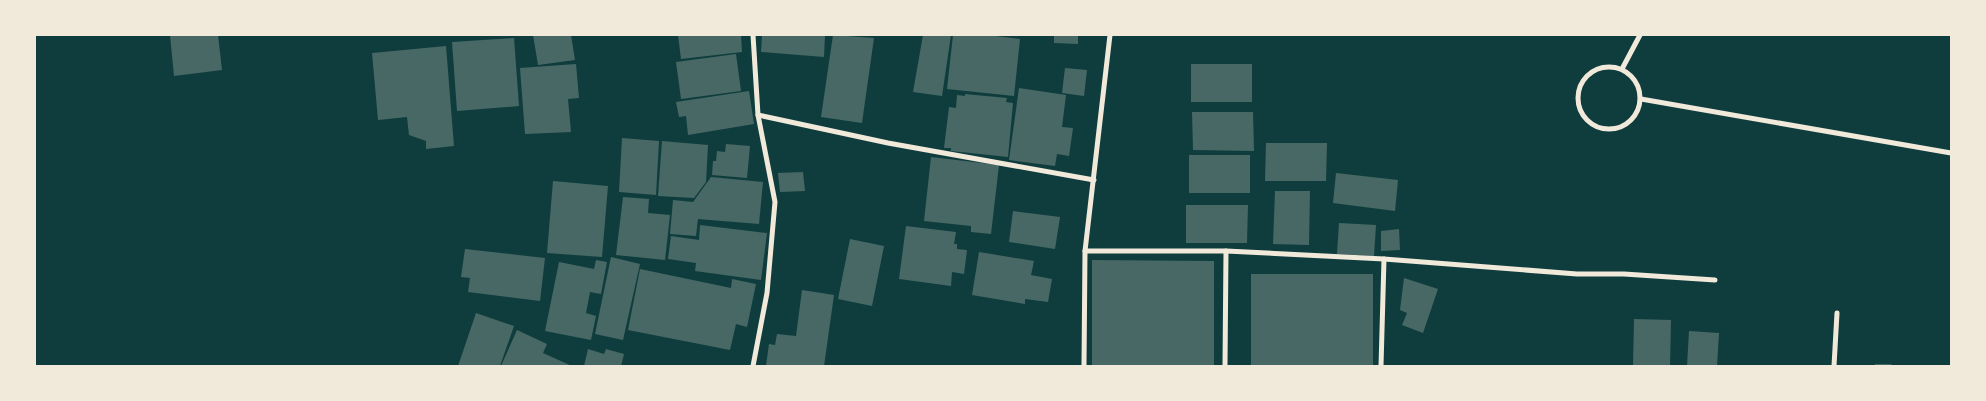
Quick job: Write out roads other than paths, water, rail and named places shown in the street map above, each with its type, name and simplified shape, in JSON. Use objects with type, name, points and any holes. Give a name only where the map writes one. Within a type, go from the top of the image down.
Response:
[{"type":"street","points":[[753,35],[758,115],[775,202],[767,293],[753,366]]},
{"type":"street","points":[[1084,366],[1085,251],[1110,35]]},
{"type":"street","points":[[1622,69],[1640,35]]},
{"type":"street","points":[[1604,67],[1622,69],[1632,76],[1638,87],[1641,99],[1638,111],[1630,121],[1620,128],[1608,130],[1596,128],[1586,120],[1579,109],[1577,97],[1580,85],[1587,75],[1604,67]]},
{"type":"street","points":[[1641,99],[1951,153]]},
{"type":"street","points":[[758,115],[888,142],[1094,180]]},
{"type":"street","points":[[1085,251],[1226,251],[1384,259],[1577,274],[1624,274],[1715,280]]},
{"type":"street","points":[[1225,366],[1226,251]]},
{"type":"street","points":[[1381,366],[1384,259]]},
{"type":"street","points":[[1834,366],[1837,313]]}]
